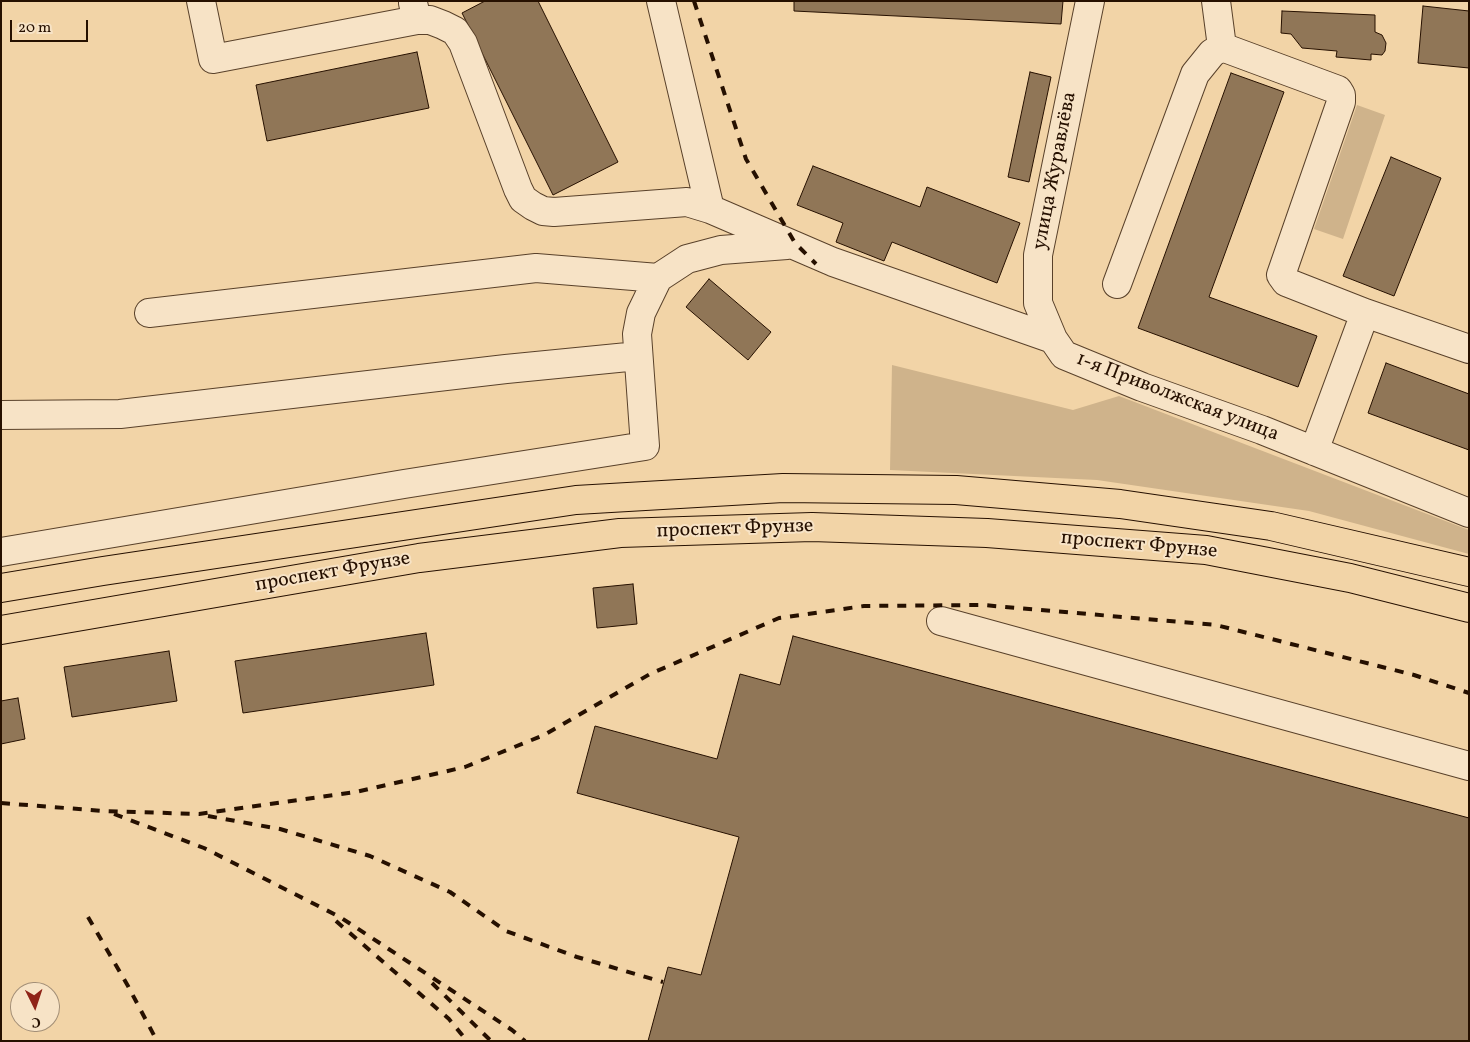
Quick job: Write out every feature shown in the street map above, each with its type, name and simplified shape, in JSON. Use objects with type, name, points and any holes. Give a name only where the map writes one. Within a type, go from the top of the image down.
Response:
[{"type":"main road","name":"проспект Фрунзе","points":[[1,588],[102,571],[576,500],[783,488],[956,490],[1120,504],[1271,526],[1469,572]]},
{"type":"main road","name":"проспект Фрунзе","points":[[1,630],[428,556],[620,533],[812,527],[987,533],[1206,550],[1350,578],[1469,608]]},
{"type":"street","points":[[201,1],[213,59],[415,10]]},
{"type":"street","points":[[661,1],[710,209]]},
{"type":"street","name":"улица Журавлёва","points":[[1053,339],[1038,303],[1038,255],[1090,1]]},
{"type":"street","points":[[1216,1],[1222,47]]},
{"type":"street","name":"1-я Приволжская улица","points":[[415,10],[430,20],[454,31],[463,43],[518,189],[523,199],[543,211],[554,212],[687,202],[710,209],[833,262],[1053,339],[1064,355],[1142,387],[1262,430],[1469,513]]},
{"type":"street","points":[[1117,284],[1195,74],[1212,53],[1222,47]]},
{"type":"street","points":[[1222,47],[1338,90],[1341,95],[1341,102],[1281,275],[1286,282],[1365,313],[1469,349]]},
{"type":"street","points":[[1,552],[385,487],[645,446],[637,334],[641,314],[658,278],[687,259],[721,250],[792,244]]},
{"type":"street","points":[[149,313],[536,268],[658,278]]},
{"type":"street","points":[[1314,451],[1365,313]]},
{"type":"street","points":[[1,415],[120,414],[506,369],[638,356]]},
{"type":"street","points":[[941,621],[1469,766]]},
{"type":"shaded area","points":[[1357,105],[1385,115],[1343,239],[1314,229]]},
{"type":"shaded area","points":[[892,365],[1073,410],[1119,396],[1469,530],[1469,554],[1309,511],[1097,480],[890,470]]},
{"type":"building","points":[[485,1],[538,1],[618,162],[553,195],[462,13]]},
{"type":"building","points":[[794,1],[1063,1],[1061,24],[794,11]]},
{"type":"building","points":[[1423,6],[1469,11],[1469,68],[1418,63]]},
{"type":"building","points":[[1282,11],[1375,15],[1375,32],[1382,35],[1386,43],[1385,51],[1382,55],[1371,54],[1371,60],[1336,57],[1337,51],[1302,48],[1291,34],[1281,33]]},
{"type":"building","points":[[417,52],[429,108],[267,141],[256,85]]},
{"type":"building","points":[[1030,72],[1051,77],[1029,182],[1008,177]]},
{"type":"building","points":[[1231,73],[1284,92],[1209,297],[1317,336],[1298,387],[1138,328]]},
{"type":"building","points":[[1391,157],[1441,178],[1394,296],[1343,276]]},
{"type":"building","points":[[813,166],[920,207],[927,187],[1020,223],[997,283],[892,242],[884,261],[836,242],[843,223],[797,205]]},
{"type":"building","points":[[709,279],[771,332],[748,360],[686,307]]},
{"type":"building","points":[[1386,363],[1469,394],[1469,450],[1368,413]]},
{"type":"building","points":[[633,584],[637,624],[597,628],[593,588]]},
{"type":"building","points":[[426,633],[434,685],[243,713],[235,661]]},
{"type":"building","points":[[793,636],[1469,818],[1469,1041],[648,1041],[668,967],[701,975],[739,837],[577,793],[595,726],[717,759],[740,674],[780,685]]},
{"type":"building","points":[[169,651],[177,701],[72,717],[64,667]]},
{"type":"building","points":[[18,698],[25,739],[1,744],[1,701]]},
{"type":"railway","points":[[694,1],[746,159],[795,243],[816,264]]},
{"type":"railway","points":[[1,803],[104,811],[199,814],[356,792],[465,767],[544,735],[650,674],[779,618],[864,606],[983,605],[1216,625],[1414,675],[1469,693]]},
{"type":"railway","points":[[114,814],[204,848],[340,917],[512,1030],[525,1041]]},
{"type":"railway","points":[[208,816],[280,829],[370,856],[450,892],[506,931],[577,957],[663,982]]},
{"type":"railway","points":[[88,917],[157,1041]]},
{"type":"railway","points":[[336,921],[449,1019],[467,1041]]},
{"type":"railway","points":[[432,983],[491,1041]]}]
